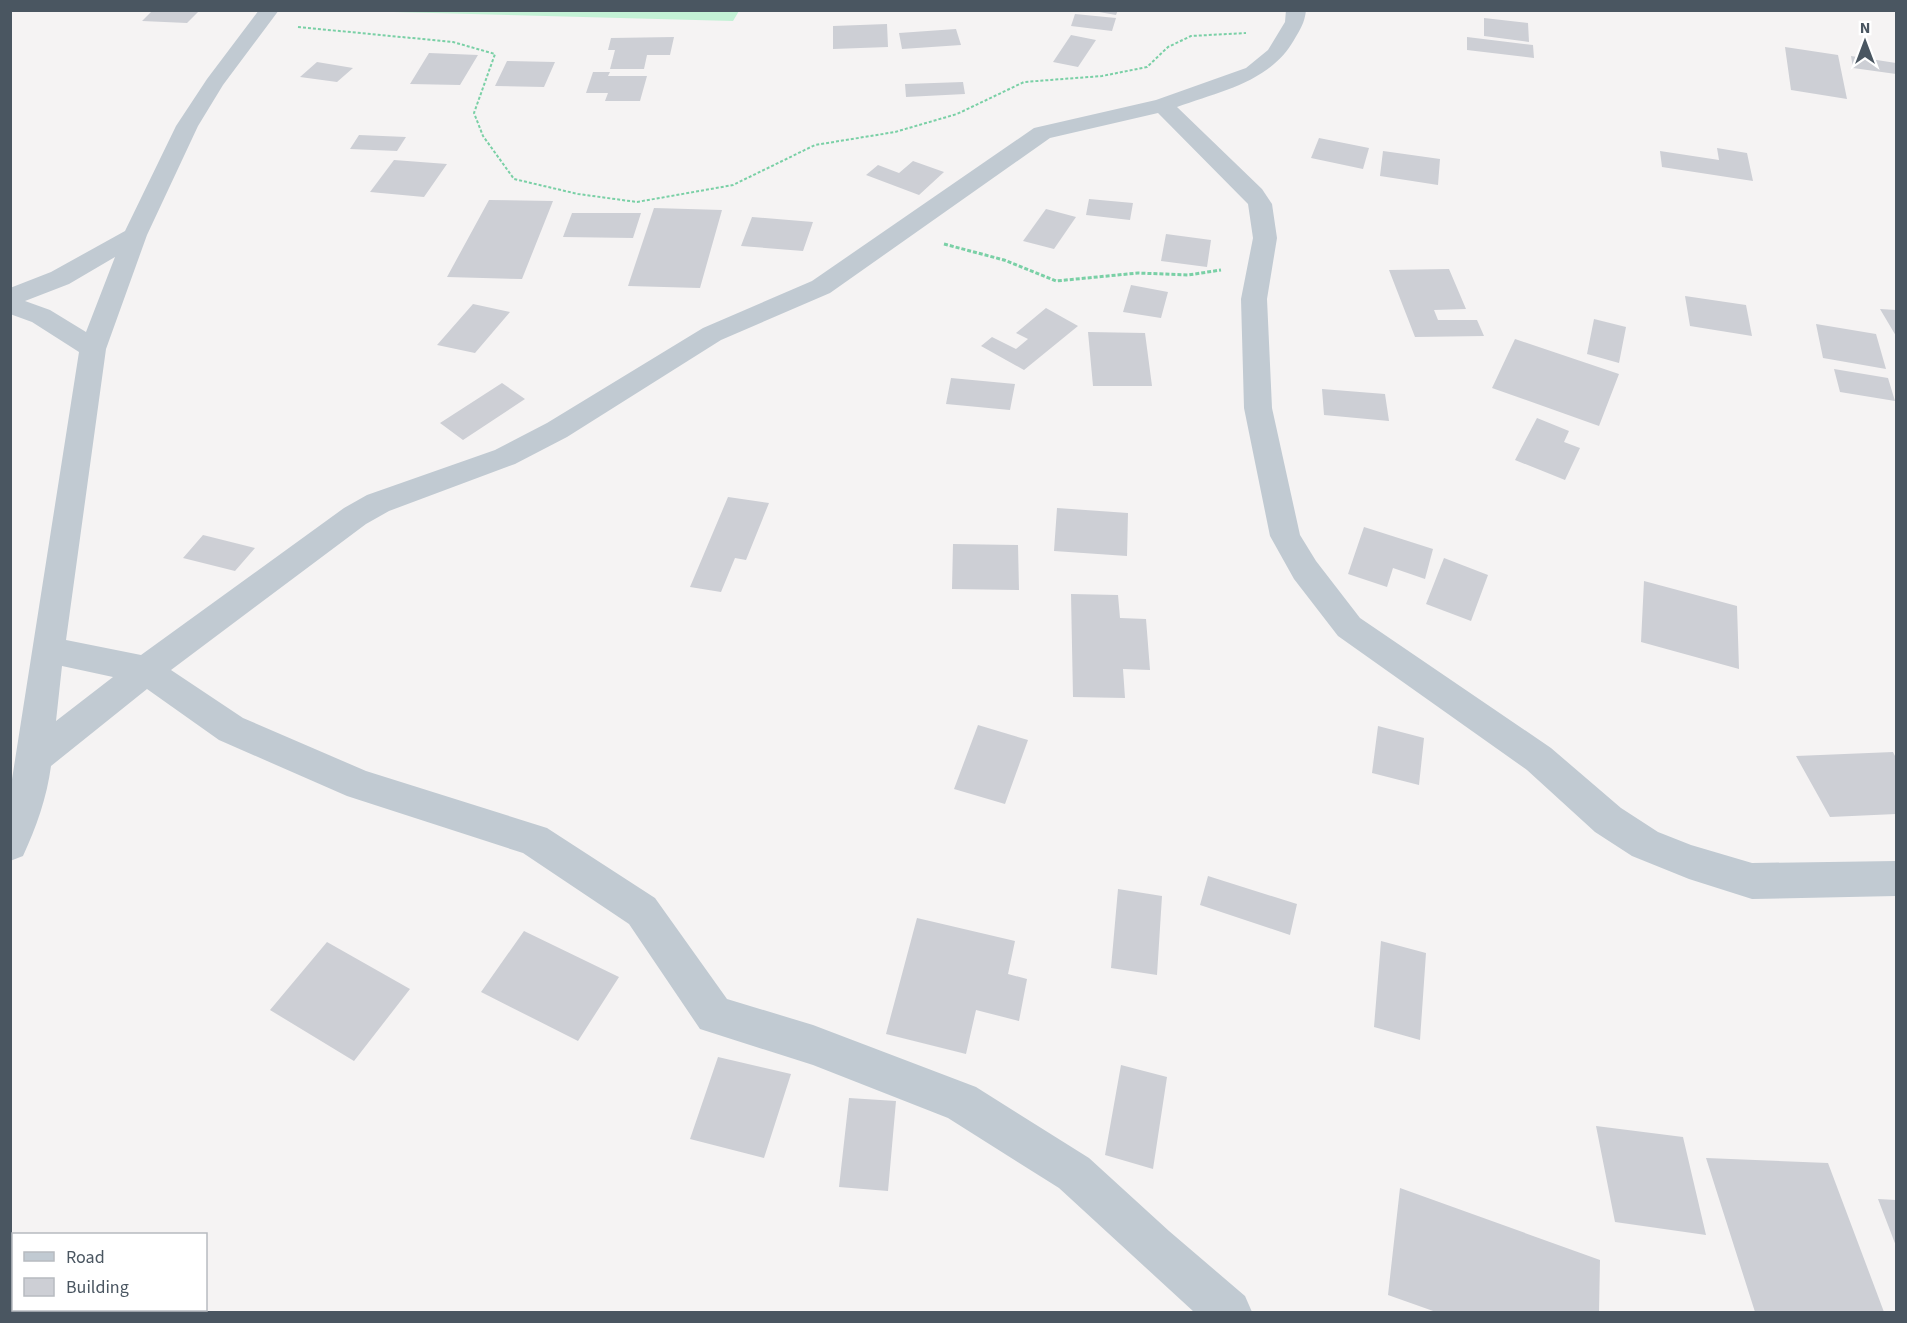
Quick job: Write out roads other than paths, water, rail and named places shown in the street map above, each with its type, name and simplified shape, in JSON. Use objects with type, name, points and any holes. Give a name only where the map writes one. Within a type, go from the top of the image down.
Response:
[{"type":"street","points":[[10,843],[25,779],[48,650],[93,349],[135,235],[187,126],[214,83],[270,10]]},
{"type":"street","points":[[25,779],[146,670],[355,516],[378,503],[505,457],[557,430],[712,334],[821,287],[871,255],[900,232],[1042,134],[1163,105],[1253,72],[1276,54],[1296,16]]},
{"type":"street","points":[[1163,105],[1254,194],[1260,204],[1266,238],[1254,299],[1258,408],[1285,536],[1305,570],[1349,627],[1539,759],[1608,820],[1645,844],[1689,862],[1752,881],[1896,879]]},
{"type":"street","points":[[10,298],[60,278],[135,235]]},
{"type":"street","points":[[10,305],[41,316],[93,349]]},
{"type":"street","points":[[48,650],[146,670],[231,729],[360,785],[534,840],[642,911],[714,1015],[813,1046],[961,1102],[1074,1173],[1153,1247],[1229,1312]]}]
